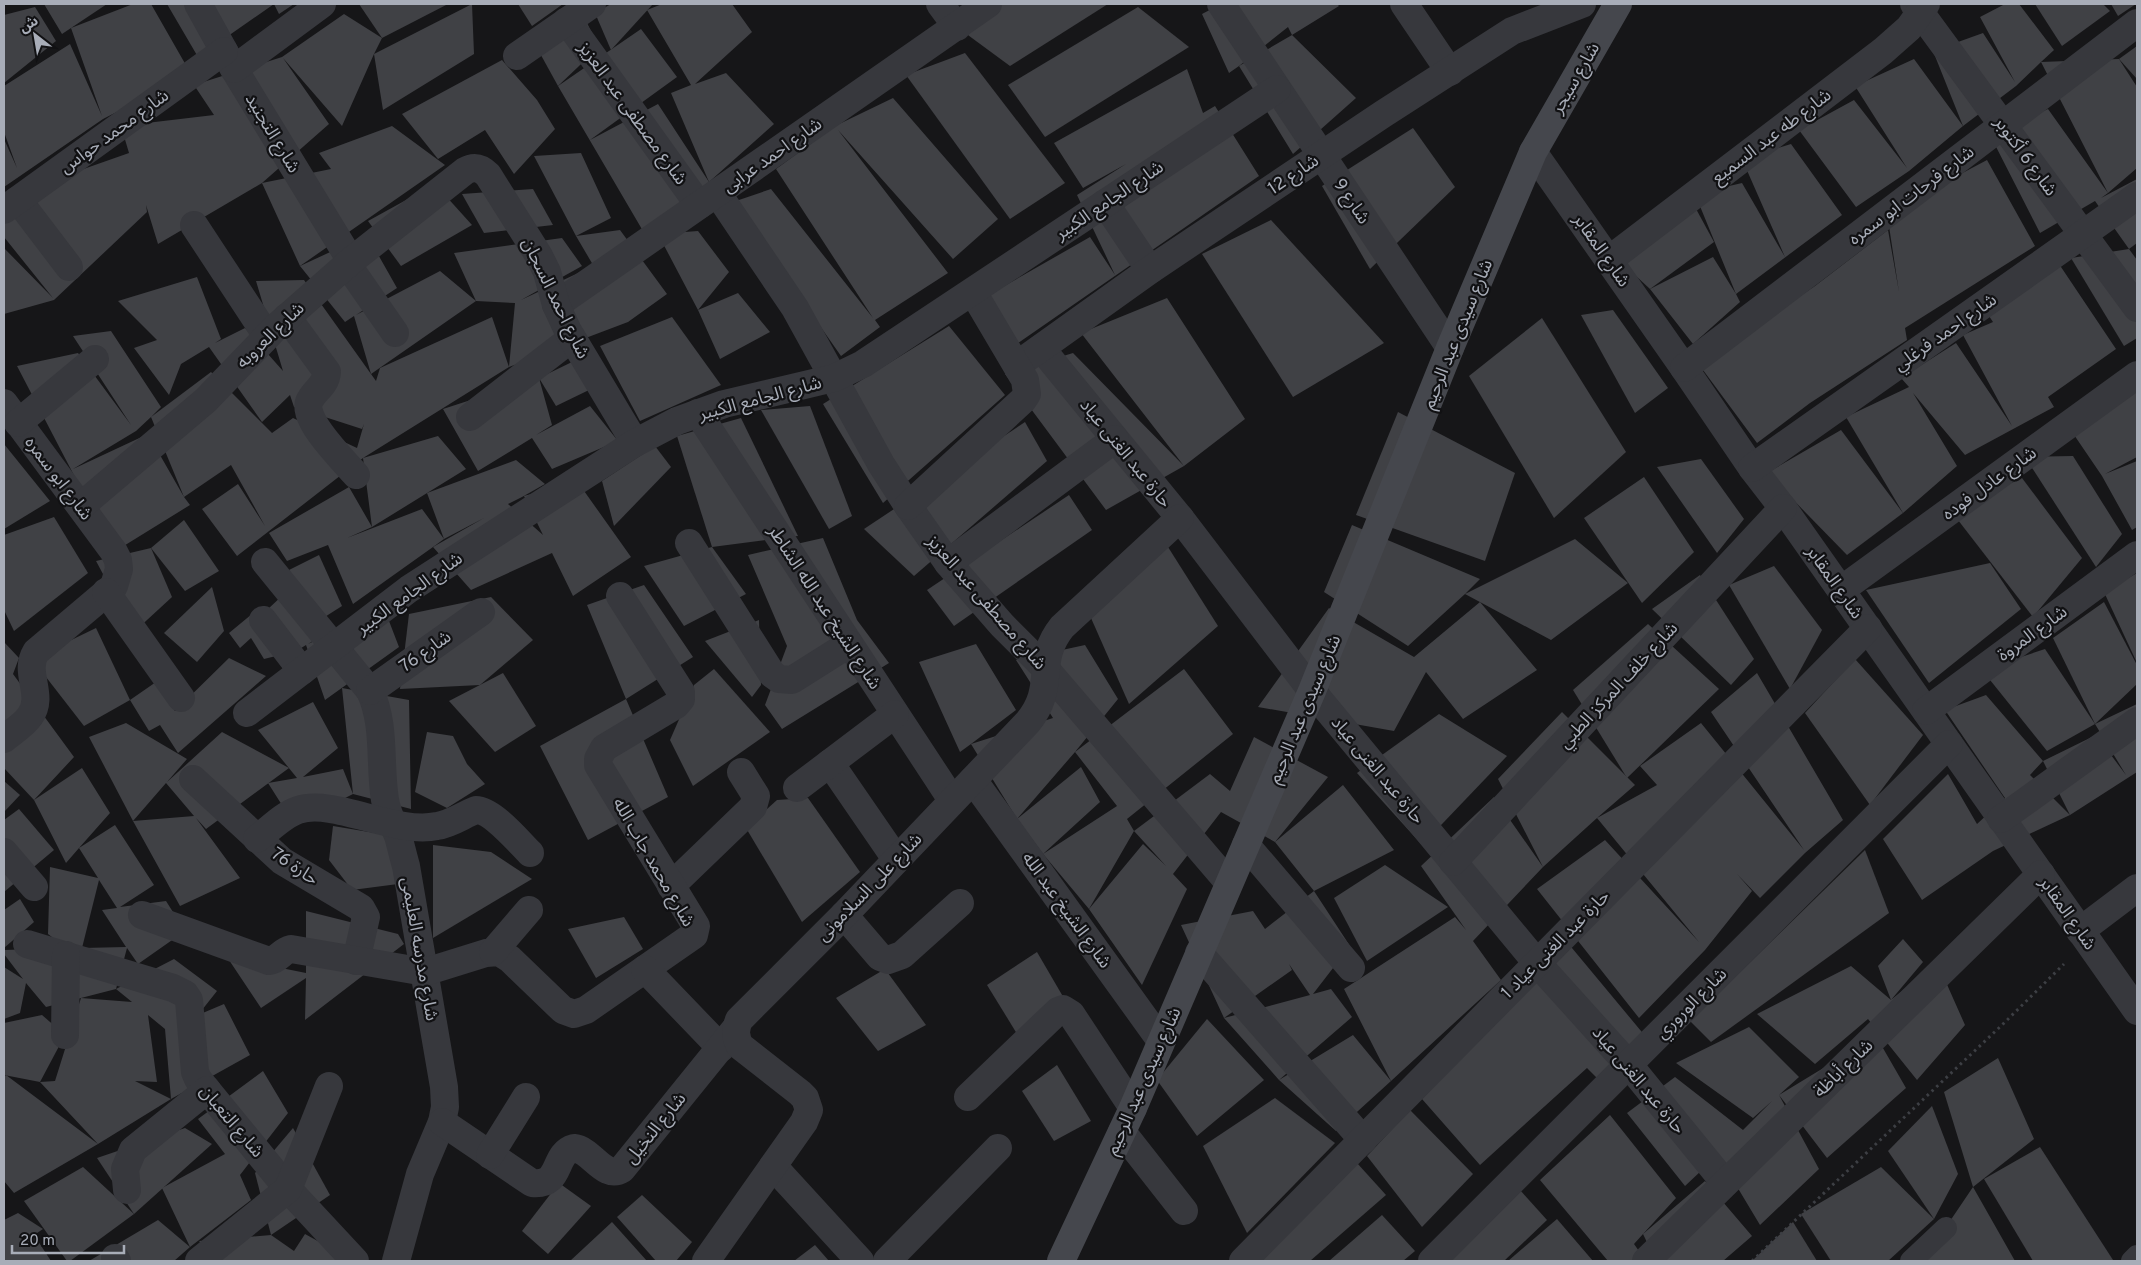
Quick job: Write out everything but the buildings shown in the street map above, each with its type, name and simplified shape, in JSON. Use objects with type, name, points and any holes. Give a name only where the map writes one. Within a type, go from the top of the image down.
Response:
[{"type":"main road","name":"شارع سيجر","points":[[1533,152],[1618,4]]},
{"type":"main road","name":"شارع سيدى عبد الرحيم","points":[[1061,1261],[1127,1120],[1312,691],[1450,348],[1533,152]]},
{"type":"street","name":"شارع التجنيد","points":[[198,4],[349,263],[395,333]]},
{"type":"street","name":"شارع محمد حواس","points":[[11,205],[229,60],[322,4]]},
{"type":"street","points":[[517,56],[592,4]]},
{"type":"street","points":[[940,4],[956,27]]},
{"type":"street","name":"شارع احمد عرابى","points":[[556,305],[988,4]]},
{"type":"street","name":"شارع 9","points":[[1221,4],[1450,348]]},
{"type":"street","points":[[1404,4],[1450,72]]},
{"type":"street","name":"شارع 12","points":[[1017,365],[1150,270],[1512,31],[1582,4]]},
{"type":"street","name":"شارع 6 أكتوبر","points":[[1920,7],[2003,125],[2137,308]]},
{"type":"street","name":"شارع طه عبد السميع","points":[[1609,260],[1883,51],[1909,28],[1920,7]]},
{"type":"street","name":"شارع مصطفى عبد العزيز","points":[[566,22],[795,308],[856,421],[908,506],[948,562],[1002,625],[1045,668],[1229,883]]},
{"type":"street","name":"شارع فرحات ابو سمره","points":[[1684,368],[2137,23]]},
{"type":"street","name":"شارع الجامع الكبير","points":[[247,713],[409,589],[635,444],[677,421],[698,413],[756,395],[834,378],[863,364],[1277,89]]},
{"type":"street","name":"شارع المقابر","points":[[1533,152],[1752,468],[1784,508],[2137,1011]]},
{"type":"street","name":"شارع احمد السجان","points":[[465,171],[480,168],[488,175],[539,256],[556,305],[572,338],[635,444]]},
{"type":"street","name":"شارع العروبه","points":[[81,506],[206,400],[287,317],[349,263],[465,171]]},
{"type":"street","name":"شارع احمد فرغلي","points":[[1752,468],[2137,196]]},
{"type":"street","points":[[1105,203],[1150,270]]},
{"type":"street","points":[[11,205],[69,267]]},
{"type":"street","points":[[194,225],[267,336]]},
{"type":"street","points":[[908,506],[1023,400],[1027,394],[1027,387],[1017,365],[973,292]]},
{"type":"street","points":[[287,317],[327,372],[326,380],[311,397],[308,404],[310,419],[356,475]]},
{"type":"street","points":[[470,417],[572,338]]},
{"type":"street","name":"حارة عبد الغنى عياد","points":[[1041,348],[1180,518],[1312,691],[1537,963],[1629,1066],[1725,1184]]},
{"type":"street","points":[[9,413],[95,360]]},
{"type":"street","name":"شارع عادل فوده","points":[[1841,590],[2137,375]]},
{"type":"street","name":"شارع ابو سمره","points":[[9,413],[114,552],[118,560],[118,578],[114,586],[106,592]]},
{"type":"street","name":"شارع الشيخ عبد الله الشاطر","points":[[698,413],[952,800]]},
{"type":"street","points":[[948,562],[1115,439]]},
{"type":"street","name":"شارع خلف المركز الطبي","points":[[1454,862],[1784,508]]},
{"type":"street","name":"شارع على السلامونى","points":[[728,1038],[745,1013],[844,915],[1038,710],[1044,696],[1047,653],[1053,638],[1062,627],[1180,518]]},
{"type":"street","points":[[689,543],[772,674],[779,679],[792,680],[849,644]]},
{"type":"street","name":"شارع المروة","points":[[1926,711],[2137,556]]},
{"type":"street","name":"شارع مدرسه العليمى","points":[[265,562],[370,691],[380,720],[383,787],[389,818],[406,866],[444,1087],[445,1107],[442,1122],[420,1174],[396,1261]]},
{"type":"street","points":[[4,739],[29,718],[34,710],[36,692],[30,667],[36,652],[106,592],[181,698]]},
{"type":"street","name":"شارع محمد جاب الله","points":[[493,952],[504,955],[563,1010],[568,1013],[580,1013],[694,935],[696,930],[696,926],[598,765],[598,759],[604,748],[676,705],[681,699],[681,692],[620,596]]},
{"type":"street","name":"شارع 76","points":[[370,691],[481,612]]},
{"type":"street","points":[[263,620],[302,671]]},
{"type":"street","name":"حارة عبد الغنى عياد 1","points":[[1243,1261],[1868,628]]},
{"type":"street","points":[[797,788],[895,714]]},
{"type":"street","points":[[2002,819],[2137,721]]},
{"type":"street","name":"شارع الوروري","points":[[1432,1261],[1949,744]]},
{"type":"street","points":[[830,763],[896,859]]},
{"type":"street","points":[[671,886],[754,807],[756,796],[741,772]]},
{"type":"street","name":"حارة 76","points":[[193,779],[282,861],[364,910],[366,917],[356,960]]},
{"type":"street","name":"شارع الشيخ عبد الله","points":[[973,780],[1161,1041]]},
{"type":"street","points":[[258,838],[297,810],[310,808],[327,809],[392,824],[416,827],[437,826],[476,810],[481,810],[490,815],[530,853]]},
{"type":"street","points":[[1246,844],[1351,968]]},
{"type":"street","points":[[4,852],[34,887]]},
{"type":"street","name":"شارع أباظة","points":[[1646,1261],[2041,874]]},
{"type":"street","points":[[2084,936],[2137,888]]},
{"type":"street","points":[[844,915],[880,958],[888,960],[902,955],[960,903]]},
{"type":"street","points":[[142,915],[265,961],[274,961],[283,952],[291,949],[425,972],[493,952],[529,910]]},
{"type":"street","name":"شارع التعبان","points":[[27,944],[173,988],[185,994],[189,1000],[195,1072],[198,1079],[288,1188],[355,1261]]},
{"type":"street","points":[[1199,953],[1363,1140]]},
{"type":"street","points":[[65,1035],[66,955]]},
{"type":"street","points":[[645,969],[728,1038],[736,1037],[740,1046],[800,1093],[808,1103],[808,1116],[706,1261]]},
{"type":"street","points":[[968,1097],[1058,1011],[1063,1009],[1070,1014],[1127,1120],[1184,1212]]},
{"type":"street","name":"شارع النخيل","points":[[442,1122],[532,1184],[545,1182],[550,1179],[564,1154],[574,1148],[582,1150],[608,1171],[618,1171],[728,1038]]},
{"type":"street","points":[[199,1261],[288,1188],[329,1086]]},
{"type":"street","points":[[127,1190],[125,1169],[133,1150],[206,1090]]},
{"type":"street","points":[[490,1155],[526,1097]]},
{"type":"street","points":[[887,1261],[998,1148]]},
{"type":"street","points":[[773,1166],[860,1261]]},
{"type":"lane","points":[[1911,1261],[1946,1228]]},
{"type":"lane","points":[[2132,1261],[2137,1256]]},
{"type":"path","points":[[1752,1261],[2002,1025],[2084,936]]}]
